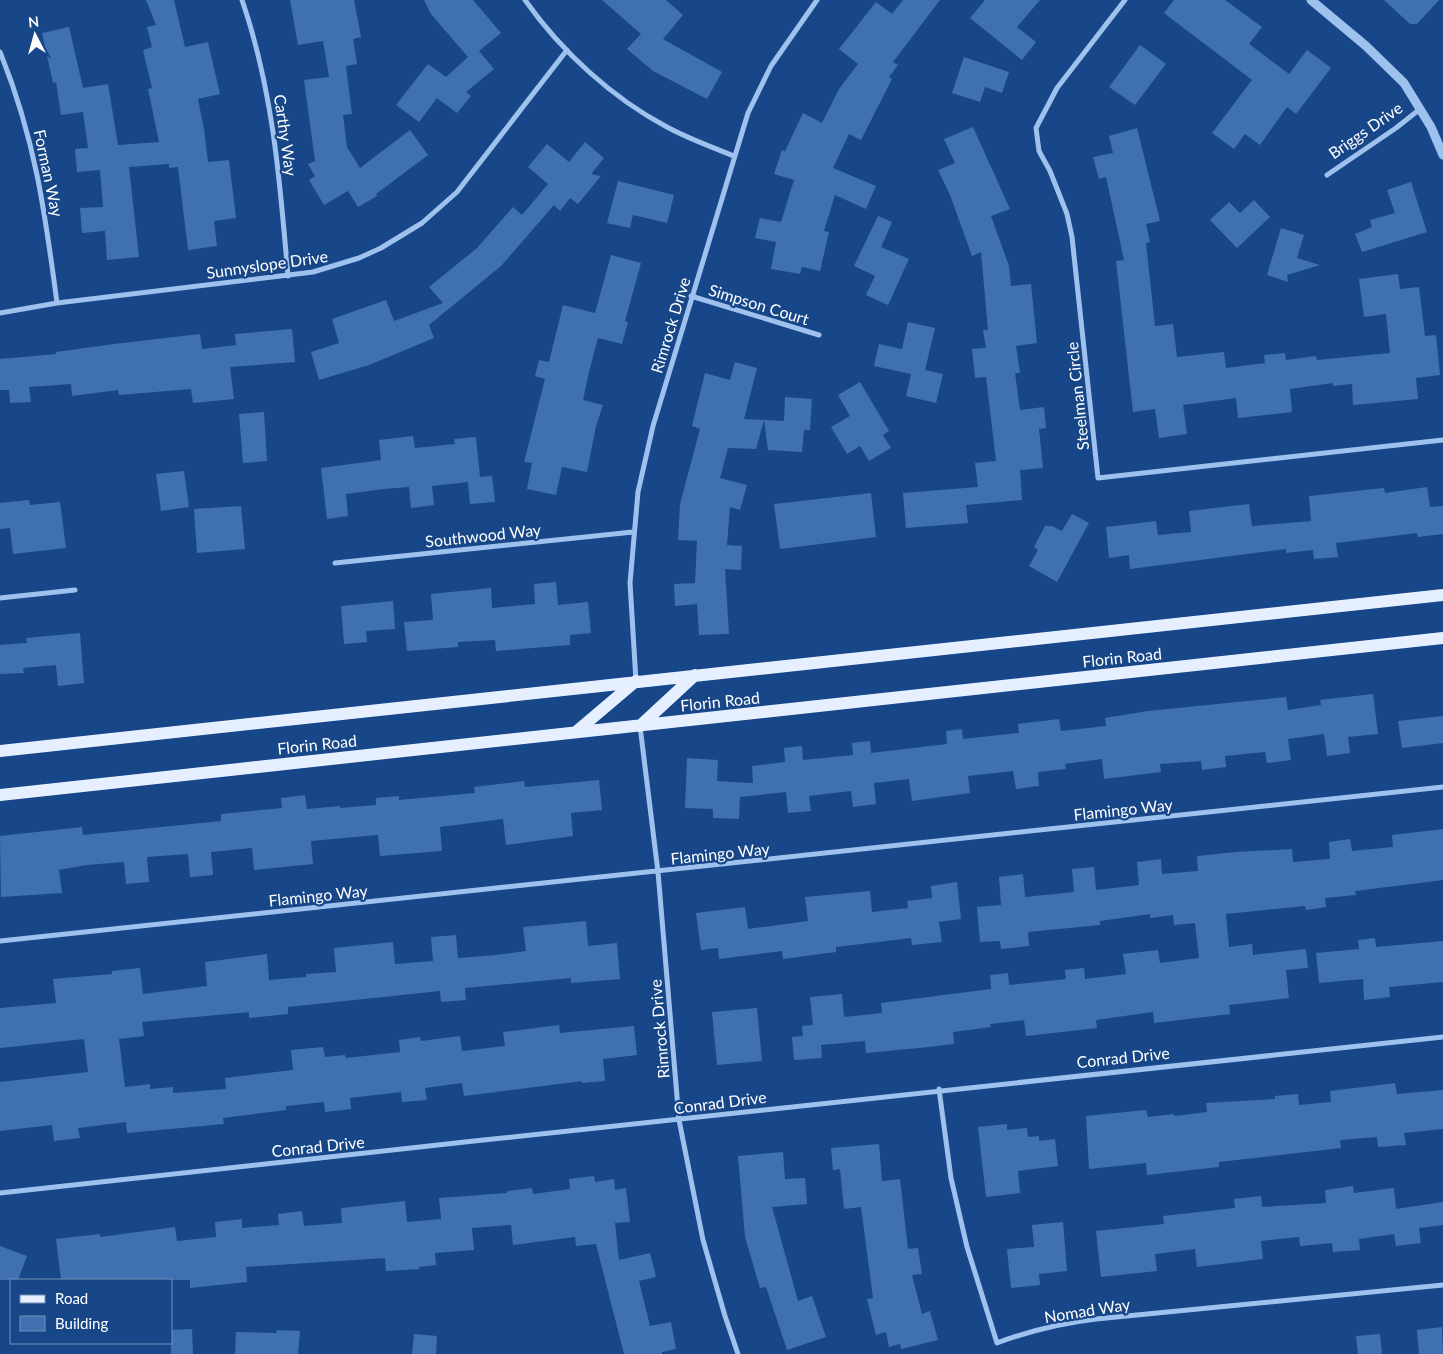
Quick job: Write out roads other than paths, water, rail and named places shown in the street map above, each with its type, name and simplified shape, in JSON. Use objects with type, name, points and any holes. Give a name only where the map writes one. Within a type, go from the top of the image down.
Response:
[{"type":"main road","name":"Florin Road","points":[[0,751],[1443,595]]},
{"type":"main road","name":"Florin Road","points":[[0,795],[1443,638]]},
{"type":"main road","points":[[640,726],[695,675]]},
{"type":"main road","points":[[577,731],[636,681]]},
{"type":"street","name":"Carthy Way","points":[[242,0],[260,57],[273,119],[288,276]]},
{"type":"street","points":[[525,0],[567,50],[604,85],[645,115],[691,139],[734,156]]},
{"type":"street","name":"Rimrock Drive","points":[[636,681],[630,583],[633,532],[638,492],[653,426],[748,113],[771,66],[817,0]]},
{"type":"street","name":"Steelman Circle","points":[[1125,0],[1057,88],[1036,128],[1039,151],[1067,214],[1072,237],[1098,478],[1443,440]]},
{"type":"street","name":"Briggs Drive","points":[[1311,0],[1366,46],[1404,82],[1420,108],[1443,155]]},
{"type":"street","name":"Sunnyslope Drive","points":[[0,313],[57,303],[288,276],[313,272],[359,258],[402,237],[422,223],[452,197],[473,174],[567,50]]},
{"type":"street","name":"Forman Way","points":[[0,52],[14,88],[31,142],[44,202],[57,303]]},
{"type":"street","name":"Briggs Drive","points":[[1327,175],[1396,128],[1420,108]]},
{"type":"street","name":"Simpson Court","points":[[692,296],[819,335]]},
{"type":"street","name":"Southwood Way","points":[[335,563],[633,532]]},
{"type":"street","points":[[0,598],[76,590]]},
{"type":"street","name":"Rimrock Drive","points":[[640,726],[658,872],[679,1120],[703,1240],[724,1316],[738,1354]]},
{"type":"street","name":"Flamingo Way","points":[[0,941],[1443,787]]},
{"type":"street","name":"Conrad Drive","points":[[0,1193],[679,1120],[939,1089],[1443,1037]]},
{"type":"street","name":"Nomad Way","points":[[939,1089],[951,1178],[966,1247],[997,1343],[1029,1332],[1096,1319],[1443,1285]]}]
